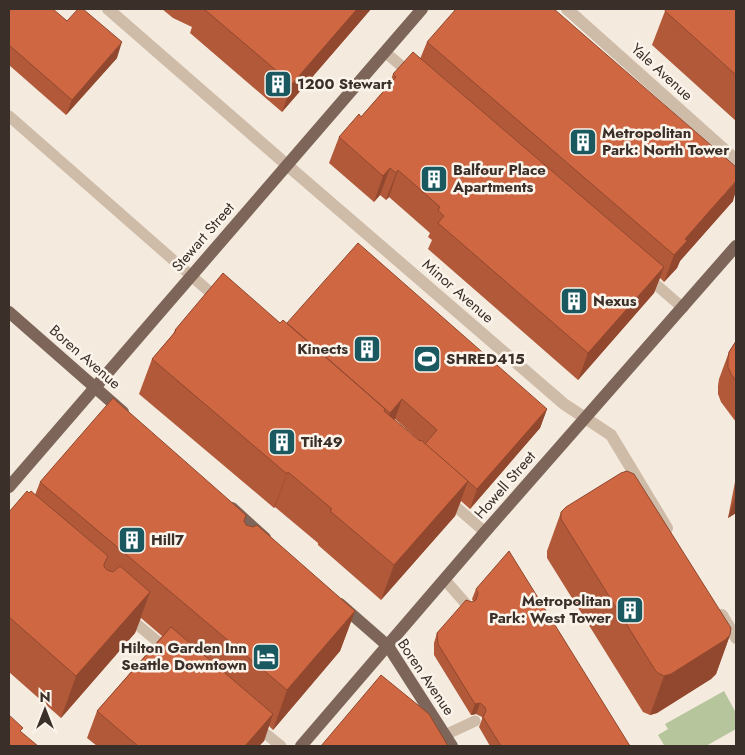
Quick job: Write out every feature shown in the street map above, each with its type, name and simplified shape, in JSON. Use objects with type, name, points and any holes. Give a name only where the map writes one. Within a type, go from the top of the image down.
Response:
[{"type":"main road","name":"Stewart Street","points":[[9,487],[422,9]]},
{"type":"main road","name":"Howell Street","points":[[301,746],[485,532],[736,246]]},
{"type":"main road","name":"Boren Avenue","points":[[9,312],[132,419]]},
{"type":"main road","points":[[220,497],[258,537],[274,546]]},
{"type":"main road","name":"Boren Avenue","points":[[334,599],[388,646],[448,741]]},
{"type":"street","name":"Minor Avenue","points":[[108,9],[564,404],[611,435],[674,539]]},
{"type":"street","name":"Yale Avenue","points":[[567,9],[736,160]]},
{"type":"street","points":[[716,605],[736,638]]},
{"type":"lane","points":[[385,52],[421,82]]},
{"type":"lane","points":[[9,116],[227,307]]},
{"type":"lane","points":[[640,271],[682,308]]},
{"type":"lane","points":[[436,490],[485,532]]},
{"type":"lane","points":[[444,580],[467,605]]},
{"type":"lane","points":[[119,609],[158,639],[179,660]]},
{"type":"lane","points":[[247,718],[281,746]]},
{"type":"lane","points":[[448,741],[475,721]]},
{"type":"green space","points":[[724,691],[736,713],[736,729],[706,746],[662,746],[664,745],[658,735],[668,729],[665,724]]},
{"type":"building","points":[[9,9],[53,9],[67,21],[78,9],[83,9],[122,42],[72,100],[9,45]]},
{"type":"building","points":[[204,9],[357,9],[292,84]]},
{"type":"building","name":"Metropolitan Park: North Tower","points":[[456,9],[554,9],[736,167],[736,181],[685,239],[687,241],[674,255],[427,42]]},
{"type":"building","points":[[666,9],[736,9],[736,75],[665,11]]},
{"type":"building","points":[[413,52],[664,267],[588,353],[438,223],[444,216],[438,210],[440,207],[398,170],[396,173],[390,168],[383,176],[339,137],[359,114],[361,117],[396,77],[393,74]]},
{"type":"building","points":[[358,243],[547,409],[477,489],[425,444],[437,430],[402,399],[390,413],[287,323]]},
{"type":"building","name":"Tilt49","points":[[223,273],[280,323],[283,320],[385,409],[384,411],[468,481],[394,565],[330,511],[332,509],[288,472],[287,474],[152,359]]},
{"type":"building","points":[[736,341],[736,381],[728,367],[728,359],[729,352]]},
{"type":"building","points":[[113,398],[246,515],[244,521],[246,525],[253,527],[257,525],[355,611],[287,690],[40,482]]},
{"type":"building","points":[[627,471],[634,474],[731,628],[730,635],[725,640],[671,674],[664,676],[655,670],[561,519],[561,512],[566,507]]},
{"type":"building","points":[[27,491],[29,493],[31,491],[108,556],[104,564],[107,570],[113,572],[120,566],[150,592],[76,676],[9,617],[9,512]]},
{"type":"building","points":[[509,551],[630,746],[501,746],[483,717],[486,711],[485,707],[480,703],[475,704],[438,644],[437,633],[466,600],[472,602],[476,600],[478,593],[476,589]]},
{"type":"building","points":[[171,627],[273,714],[245,746],[138,746],[97,711]]},
{"type":"building","points":[[381,675],[429,714],[448,746],[321,746]]},
{"type":"building","points":[[9,715],[23,728],[20,731],[38,746],[9,746]]},
{"type":"place","name":"1200 Stewart","points":[[278,84]]},
{"type":"place","name":"Metropolitan Park: North Tower","points":[[583,142]]},
{"type":"place","name":"Balfour Place Apartments","points":[[434,179]]},
{"type":"place","name":"Nexus","points":[[574,301]]},
{"type":"place","name":"Kinects","points":[[367,349]]},
{"type":"place","name":"SHRED415","points":[[427,359]]},
{"type":"place","name":"Tilt49","points":[[282,442]]},
{"type":"place","name":"Hill7","points":[[132,540]]},
{"type":"place","name":"Metropolitan Park: West Tower","points":[[630,610]]},
{"type":"place","name":"Hilton Garden Inn Seattle Downtown","points":[[266,657]]}]
